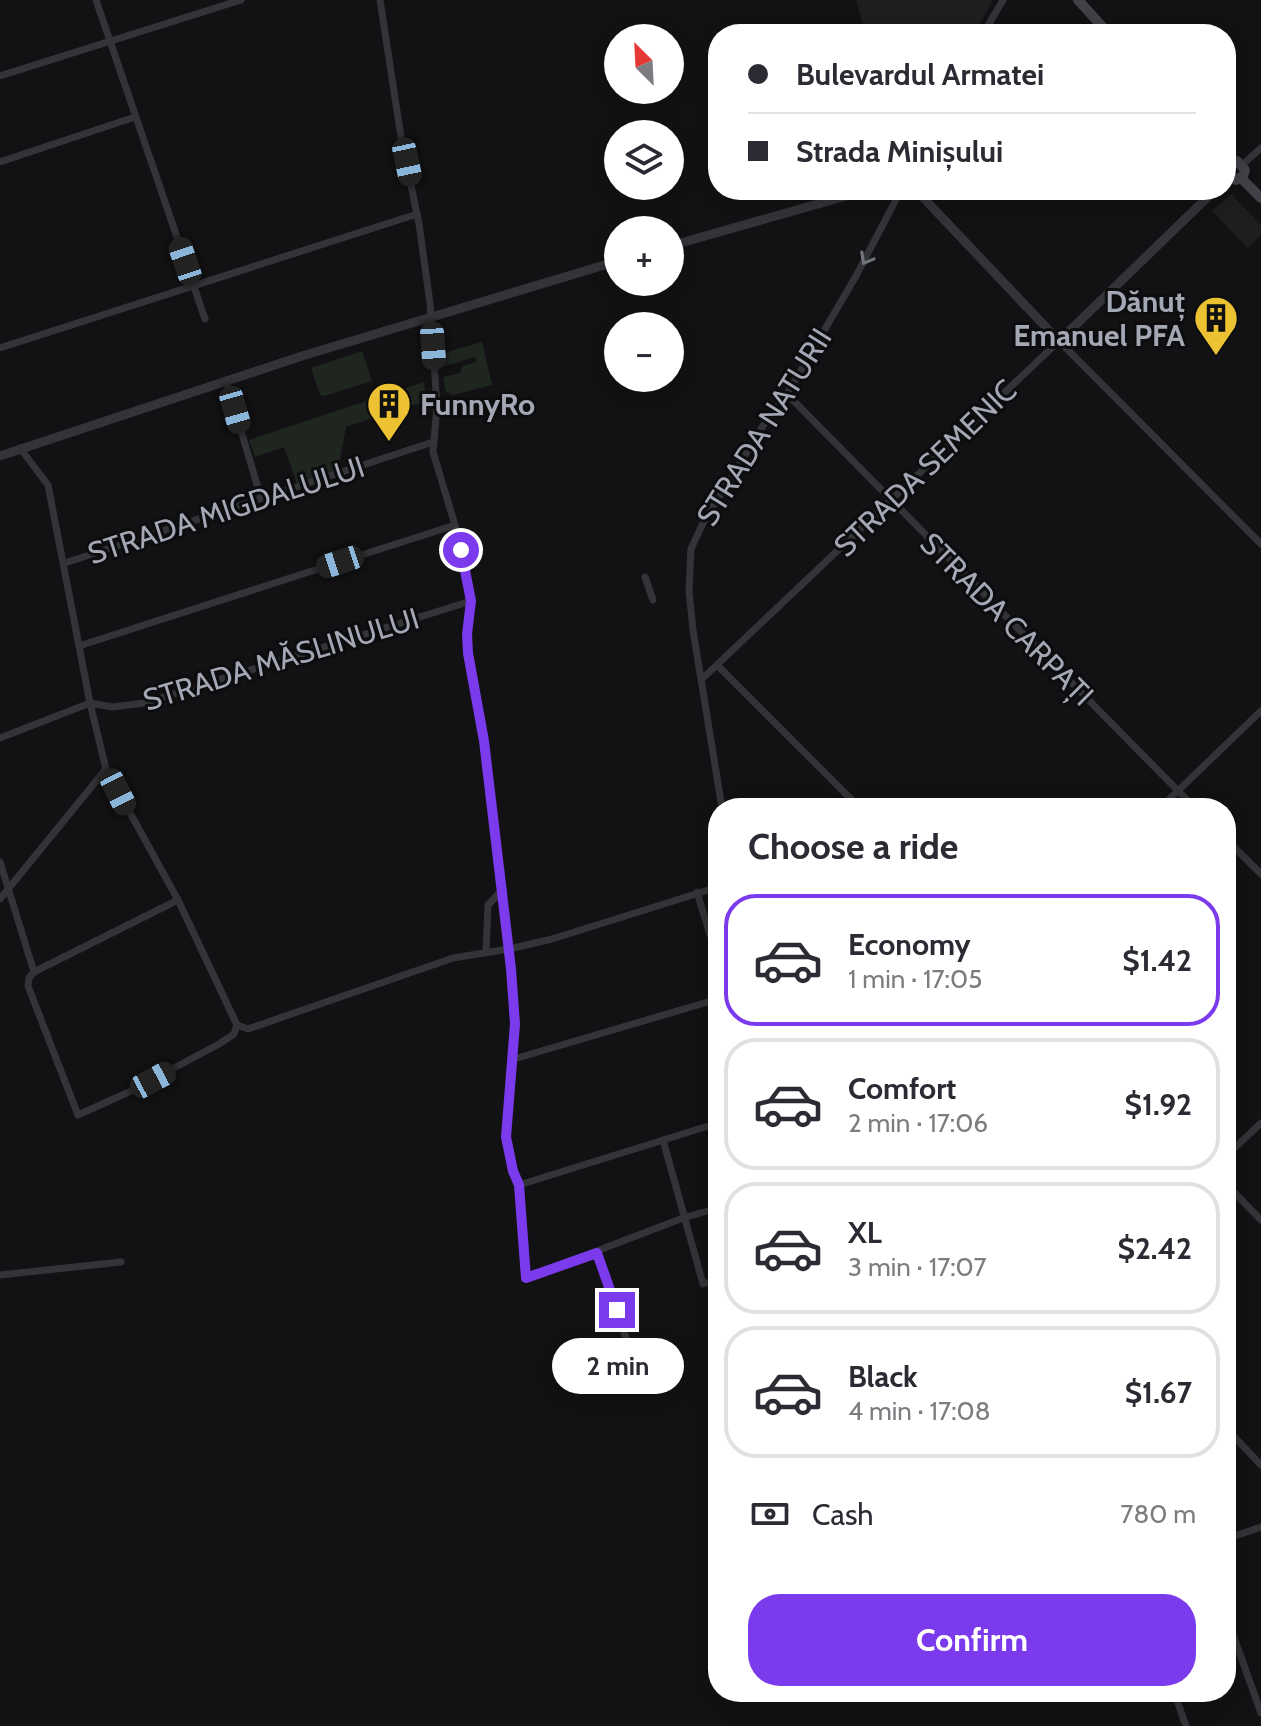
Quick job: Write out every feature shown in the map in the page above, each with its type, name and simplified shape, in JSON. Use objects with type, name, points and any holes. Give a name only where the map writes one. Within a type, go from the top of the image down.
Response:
[{"type":"main road","points":[[1078,0],[1100,24]]},
{"type":"main road","points":[[1236,162],[1243,164],[1245,170],[1241,178],[1236,179]]},
{"type":"main road","points":[[1241,178],[1261,198]]},
{"type":"street","points":[[96,0],[205,319]]},
{"type":"street","points":[[0,76],[241,0]]},
{"type":"street","points":[[380,0],[401,137],[417,214],[431,316],[437,407],[433,452],[455,525],[471,601],[468,653],[484,741],[515,1009],[514,1059],[506,1137],[519,1185],[526,1278],[708,1211]]},
{"type":"street","points":[[989,24],[1003,0]]},
{"type":"street","points":[[0,162],[135,117]]},
{"type":"street","points":[[1243,164],[1261,148]]},
{"type":"street","points":[[684,242],[832,200]]},
{"type":"street","name":"STRADA NATURII","points":[[720,798],[689,591],[691,549],[703,523],[743,458],[787,394],[856,276],[896,200]]},
{"type":"street","points":[[925,200],[1059,341],[1261,544]]},
{"type":"street","name":"STRADA SEMENIC","points":[[702,679],[1205,200]]},
{"type":"street","points":[[0,348],[417,214]]},
{"type":"street","points":[[1,454],[226,380],[604,265]]},
{"type":"street","points":[[226,380],[261,498]]},
{"type":"street","name":"STRADA CARPAȚI","points":[[787,394],[1185,798]]},
{"type":"street","name":"STRADA MIGDALULUI","points":[[65,563],[433,442]]},
{"type":"street","points":[[20,448],[48,485],[90,703],[106,769],[178,900],[237,1025],[234,1034],[219,1044],[131,1091],[78,1115],[28,986],[29,978],[34,972],[178,900]]},
{"type":"street","points":[[79,646],[455,525]]},
{"type":"street","points":[[645,577],[653,600]]},
{"type":"street","name":"STRADA MĂSLINULUI","points":[[90,703],[112,707],[145,703],[471,601]]},
{"type":"street","points":[[718,666],[850,798]]},
{"type":"street","points":[[0,738],[90,703]]},
{"type":"street","points":[[1171,798],[1261,711]]},
{"type":"street","points":[[0,899],[106,769]]},
{"type":"street","points":[[1236,849],[1261,874]]},
{"type":"street","points":[[0,862],[34,972]]},
{"type":"street","points":[[237,1025],[248,1029],[453,958],[552,939],[708,889]]},
{"type":"street","points":[[486,952],[488,905],[501,891]]},
{"type":"street","points":[[697,892],[708,928]]},
{"type":"street","points":[[514,1059],[708,1002]]},
{"type":"street","points":[[1236,1147],[1261,1123]]},
{"type":"street","points":[[519,1185],[708,1126]]},
{"type":"street","points":[[663,1140],[703,1284],[708,1282]]},
{"type":"street","points":[[1236,1194],[1261,1220]]},
{"type":"street","points":[[597,1253],[636,1367]]},
{"type":"street","points":[[0,1275],[121,1262]]},
{"type":"street","points":[[1236,1439],[1261,1465]]},
{"type":"street","points":[[1236,1536],[1261,1527]]},
{"type":"street","points":[[1236,1643],[1261,1713]]},
{"type":"street","points":[[1178,1702],[1186,1726]]},
{"type":"shaded area","points":[[856,0],[993,0],[980,24],[862,24]]},
{"type":"shaded area","points":[[1236,199],[1261,225],[1261,235],[1248,248],[1212,211],[1224,200]]},
{"type":"shaded area","points":[[482,342],[492,385],[453,395],[446,392],[443,377],[461,373],[461,367],[476,362],[475,357],[442,367],[440,354]]},
{"type":"shaded area","points":[[362,351],[372,381],[320,395],[311,368]]},
{"type":"shaded area","points":[[424,382],[426,401],[346,427],[338,470],[297,484],[284,447],[255,457],[249,440]]},
{"type":"place","name":"Dănuț Emanuel PFA","points":[[1216,357]]},
{"type":"place","name":"FunnyRo","points":[[389,443]]},
{"type":"route","points":[[461,550],[471,601],[468,653],[484,741],[513,989],[513,1070],[506,1137],[519,1185],[526,1278],[597,1253],[617,1310]]}]
